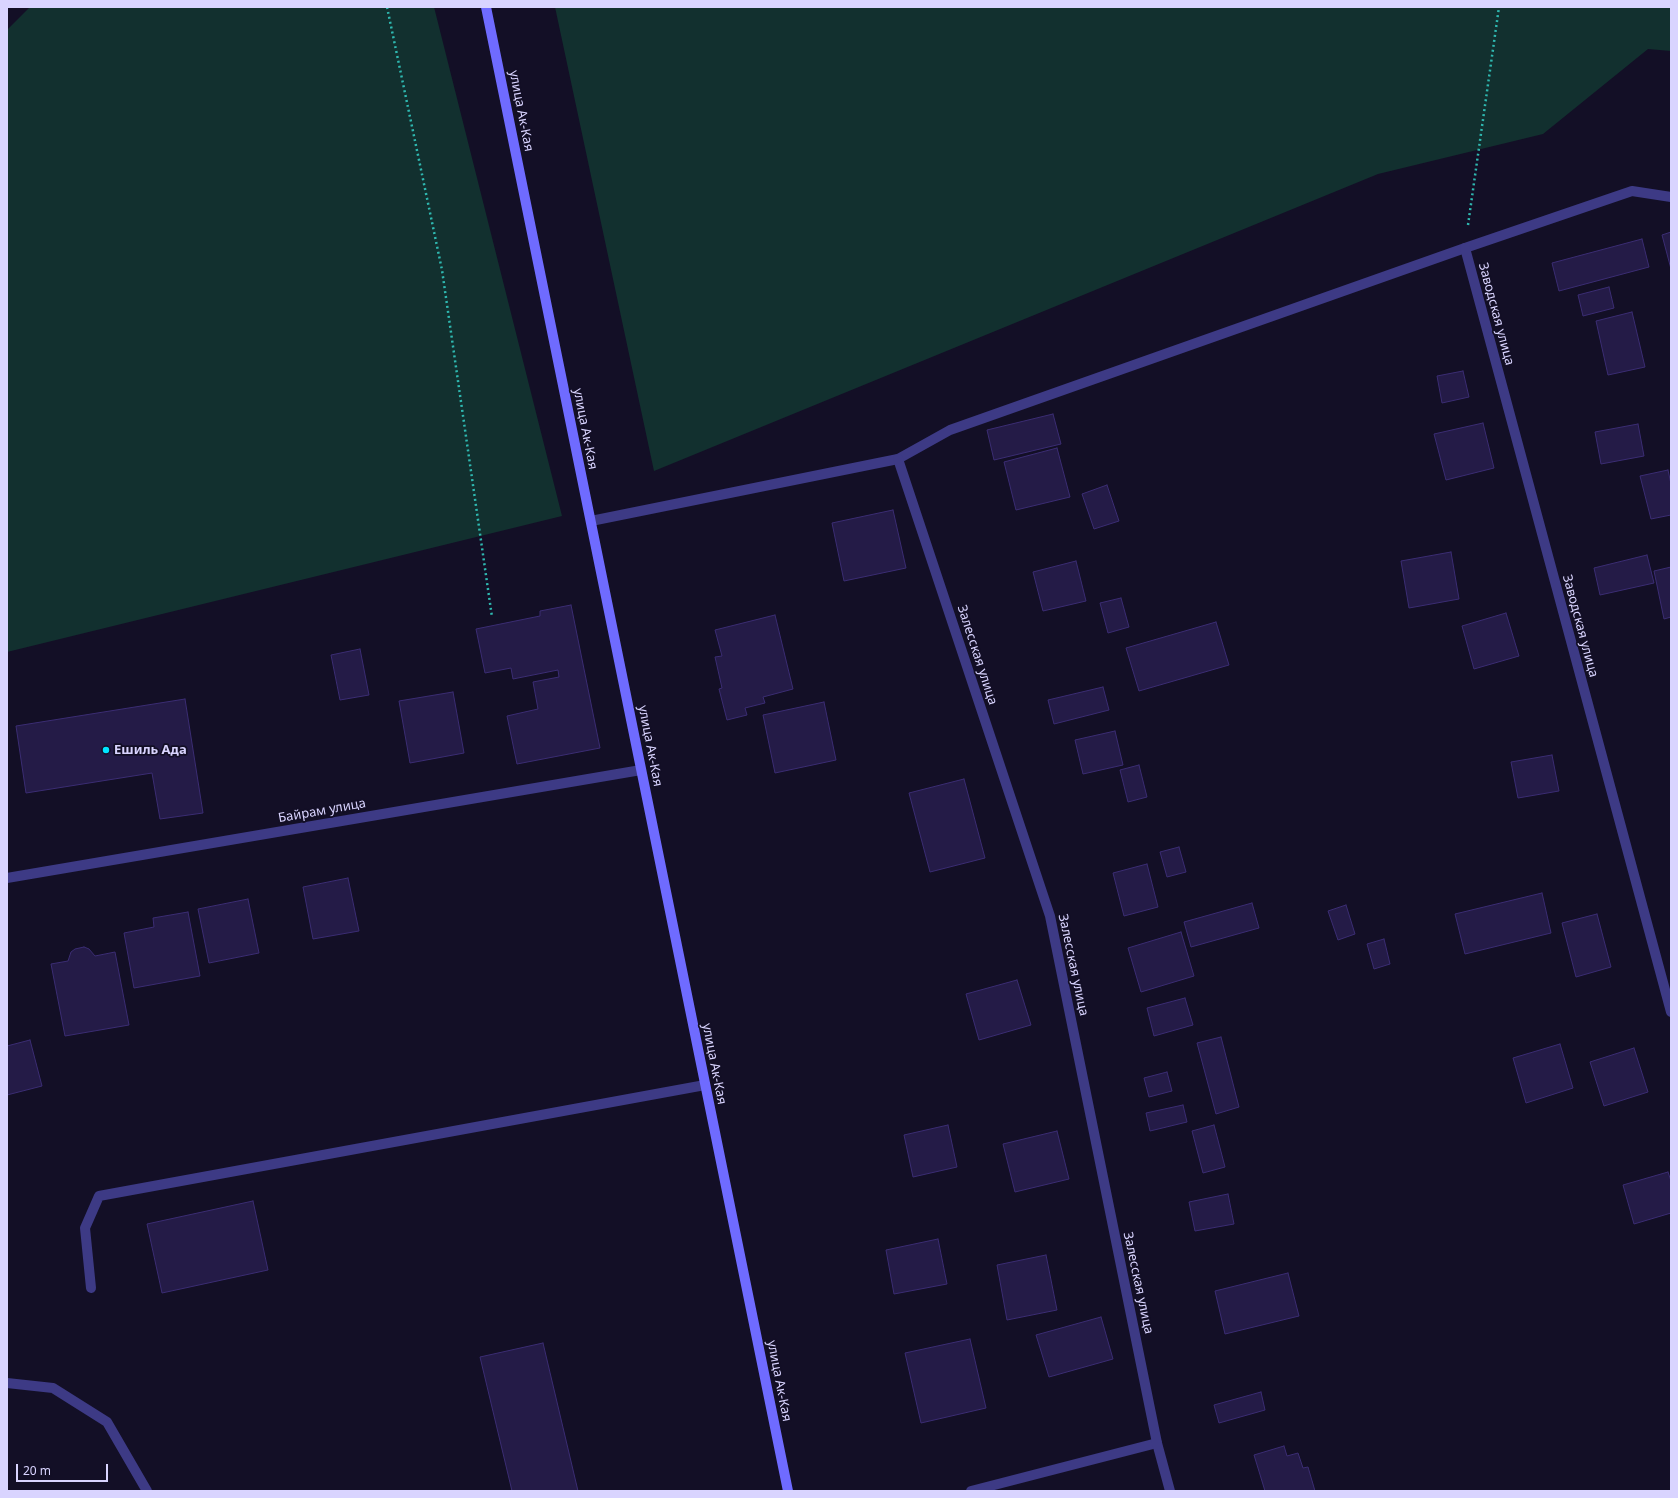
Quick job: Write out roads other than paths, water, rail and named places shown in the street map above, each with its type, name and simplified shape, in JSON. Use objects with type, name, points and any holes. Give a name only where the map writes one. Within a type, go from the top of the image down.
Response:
[{"type":"main road","name":"улица Ак-Кая","points":[[486,7],[788,1491]]},
{"type":"street","points":[[591,521],[898,459],[950,430],[1465,248],[1632,191],[1671,197]]},
{"type":"street","name":"Заводская улица","points":[[1465,248],[1671,1012]]},
{"type":"street","name":"Залесская улица","points":[[898,459],[1050,916],[1157,1443],[1170,1491]]},
{"type":"street","name":"Байрам улица","points":[[7,878],[641,770]]},
{"type":"street","points":[[91,1288],[85,1228],[99,1196],[705,1085]]},
{"type":"street","points":[[7,1383],[52,1388],[107,1422],[147,1491]]},
{"type":"street","points":[[972,1491],[1157,1443]]},
{"type":"place","name":"Ешиль Ада","points":[[106,750]]}]
